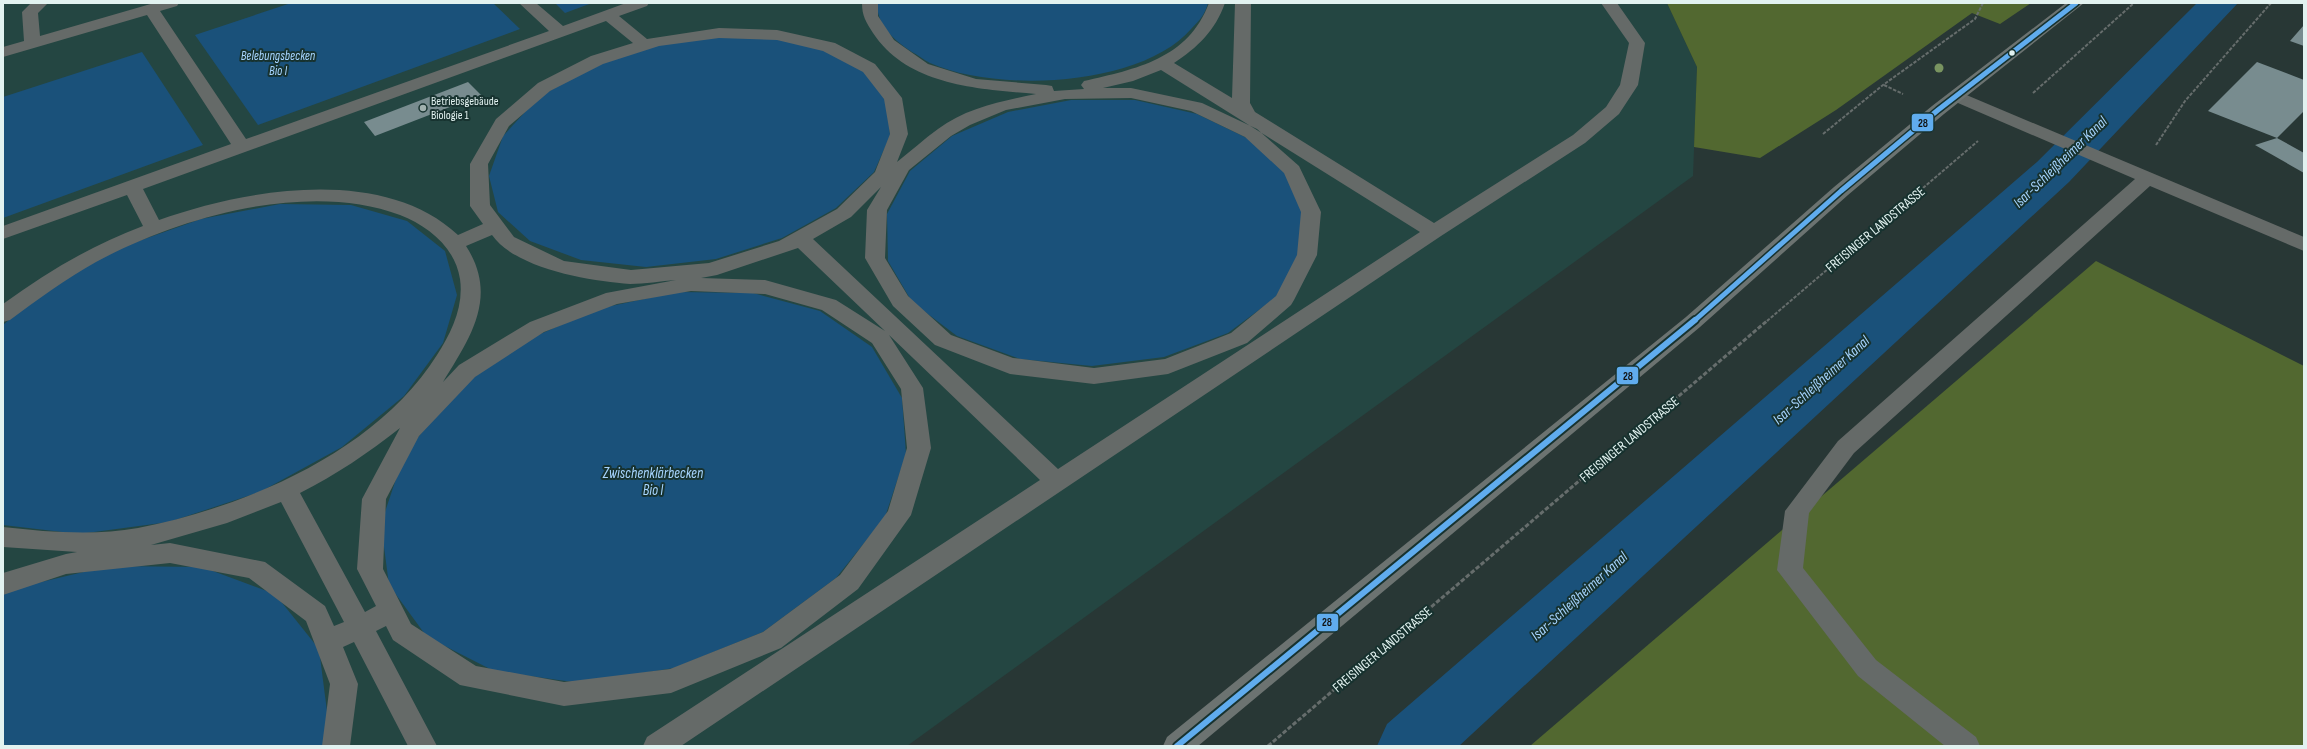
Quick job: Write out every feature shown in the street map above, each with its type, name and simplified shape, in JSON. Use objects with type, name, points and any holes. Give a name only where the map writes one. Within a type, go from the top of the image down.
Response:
[{"type":"main road","points":[[1177,746],[1693,322],[1841,191],[1956,96],[2076,3]]},
{"type":"street","points":[[32,44],[30,12],[40,3]]},
{"type":"street","points":[[3,52],[171,3]]},
{"type":"street","points":[[527,3],[560,32]]},
{"type":"street","points":[[3,233],[641,3]]},
{"type":"street","points":[[870,3],[870,16],[888,43],[922,68],[975,84],[1040,90],[1131,93],[1196,107],[1255,124]]},
{"type":"street","points":[[3,584],[110,550],[137,538],[213,519],[286,490],[331,466],[467,371],[537,327],[613,298],[786,246],[844,213],[945,132],[964,121],[1002,106],[1099,84],[1156,67],[1194,43],[1215,14],[1217,3]]},
{"type":"street","points":[[3,315],[46,282],[103,251],[154,229],[222,208],[280,198],[316,196],[351,197],[382,202],[409,210],[431,222],[450,237],[463,256],[470,277],[470,300],[464,326],[451,354],[431,382],[427,399],[374,499],[370,569],[402,632],[470,677],[564,694],[671,681],[772,640],[849,582],[899,515],[919,448],[912,388],[888,334],[830,305],[764,287],[691,284],[680,279],[631,277],[560,267],[507,242],[480,206],[478,164],[502,123],[544,87],[597,60],[657,41],[719,33],[777,34],[829,47],[869,68],[893,98],[899,134],[889,176],[877,210],[875,258],[900,301],[918,318],[943,340],[1010,366],[1094,376],[1168,366],[1239,338],[1284,300],[1307,255],[1311,212],[1292,170],[1255,124],[1241,103],[1243,3]]},
{"type":"street","points":[[657,746],[1434,232],[1579,139],[1613,110],[1629,85],[1637,43],[1609,3]]},
{"type":"street","points":[[151,9],[242,147]]},
{"type":"street","points":[[608,15],[645,45]]},
{"type":"street","points":[[856,61],[893,46]]},
{"type":"street","points":[[1162,63],[1255,124],[1434,232]]},
{"type":"street","points":[[1956,96],[2304,245]]},
{"type":"street","points":[[1966,746],[1866,668],[1790,570],[1797,511],[1846,447],[2142,175]]},
{"type":"street","points":[[132,187],[154,229]]},
{"type":"street","points":[[454,244],[495,226]]},
{"type":"street","points":[[800,238],[888,334],[1057,482]]},
{"type":"street","points":[[888,334],[918,318]]},
{"type":"street","points":[[1253,326],[1272,340]]},
{"type":"street","points":[[286,490],[423,746]]},
{"type":"street","points":[[3,536],[110,550],[170,553],[256,569],[316,614],[344,684],[336,746]]},
{"type":"street","points":[[327,642],[392,611]]},
{"type":"street","points":[[785,630],[804,650]]},
{"type":"path","points":[[1823,134],[1883,85],[1975,19],[1983,3]]},
{"type":"path","points":[[2007,117],[2134,3]]},
{"type":"path","points":[[2142,175],[2147,159],[2185,101],[2271,3]]},
{"type":"path","name":"FREISINGER LANDSTRASSE","points":[[1268,746],[1983,137]]},
{"type":"shaded area","points":[[3,3],[1667,3],[1697,67],[1693,176],[907,746],[3,746]]},
{"type":"green space","points":[[1667,3],[2031,3],[2000,24],[1972,13],[1836,110],[1760,158],[1694,147],[1697,67]]},
{"type":"green space","points":[[2096,261],[2304,366],[2304,746],[1530,746]]},
{"type":"water","name":"Belebungsbecken Bio I","points":[[291,3],[493,3],[520,29],[258,125],[195,35]]},
{"type":"water","points":[[555,3],[592,3],[565,13]]},
{"type":"water","points":[[877,3],[1208,3],[1202,17],[1169,48],[1139,63],[1105,73],[1067,79],[1029,81],[958,73],[930,63],[905,47],[888,32],[880,19]]},
{"type":"water","points":[[710,36],[771,36],[824,48],[865,70],[888,101],[890,136],[874,172],[836,208],[782,238],[716,259],[646,267],[581,260],[530,241],[498,212],[489,176],[503,136],[538,98],[588,68],[647,46]]},
{"type":"water","points":[[142,52],[203,145],[3,218],[3,97]]},
{"type":"water","points":[[1071,100],[1135,100],[1197,114],[1249,139],[1286,174],[1303,214],[1300,256],[1275,298],[1228,333],[1164,357],[1092,366],[1020,359],[957,336],[912,302],[888,261],[887,214],[910,171],[952,136],[1008,112]]},
{"type":"water","points":[[280,204],[351,205],[407,221],[445,251],[457,295],[443,343],[404,396],[342,447],[260,492],[169,522],[79,534],[3,525],[3,325],[43,291],[119,248],[201,219]]},
{"type":"water","name":"Zwischenklärbecken Bio I","points":[[677,292],[753,293],[820,311],[872,347],[902,398],[906,454],[885,517],[836,578],[763,632],[674,668],[580,683],[494,671],[427,637],[389,585],[381,524],[404,455],[453,393],[520,343],[597,309]]},
{"type":"water","points":[[109,566],[202,567],[275,594],[319,649],[329,727],[323,746],[3,746],[3,591]]},
{"type":"building","points":[[2304,25],[2304,46],[2290,41]]},
{"type":"building","points":[[2257,62],[2304,80],[2304,111],[2277,138],[2208,111]]},
{"type":"building","name":"Betriebsgebäude Biologie 1","points":[[468,82],[481,95],[375,136],[364,122]]},
{"type":"building","points":[[2277,138],[2304,153],[2304,173],[2255,145]]},
{"type":"waterway","name":"Isar-Schleißheimer Kanal","points":[[1411,746],[2053,172],[2219,3]]},
{"type":"transit line","name":"28","points":[[1177,746],[1693,322],[1841,191],[1938,110],[2076,3]]},
{"type":"place","name":"Betriebsgebäude Biologie 1","points":[[423,108]]}]
